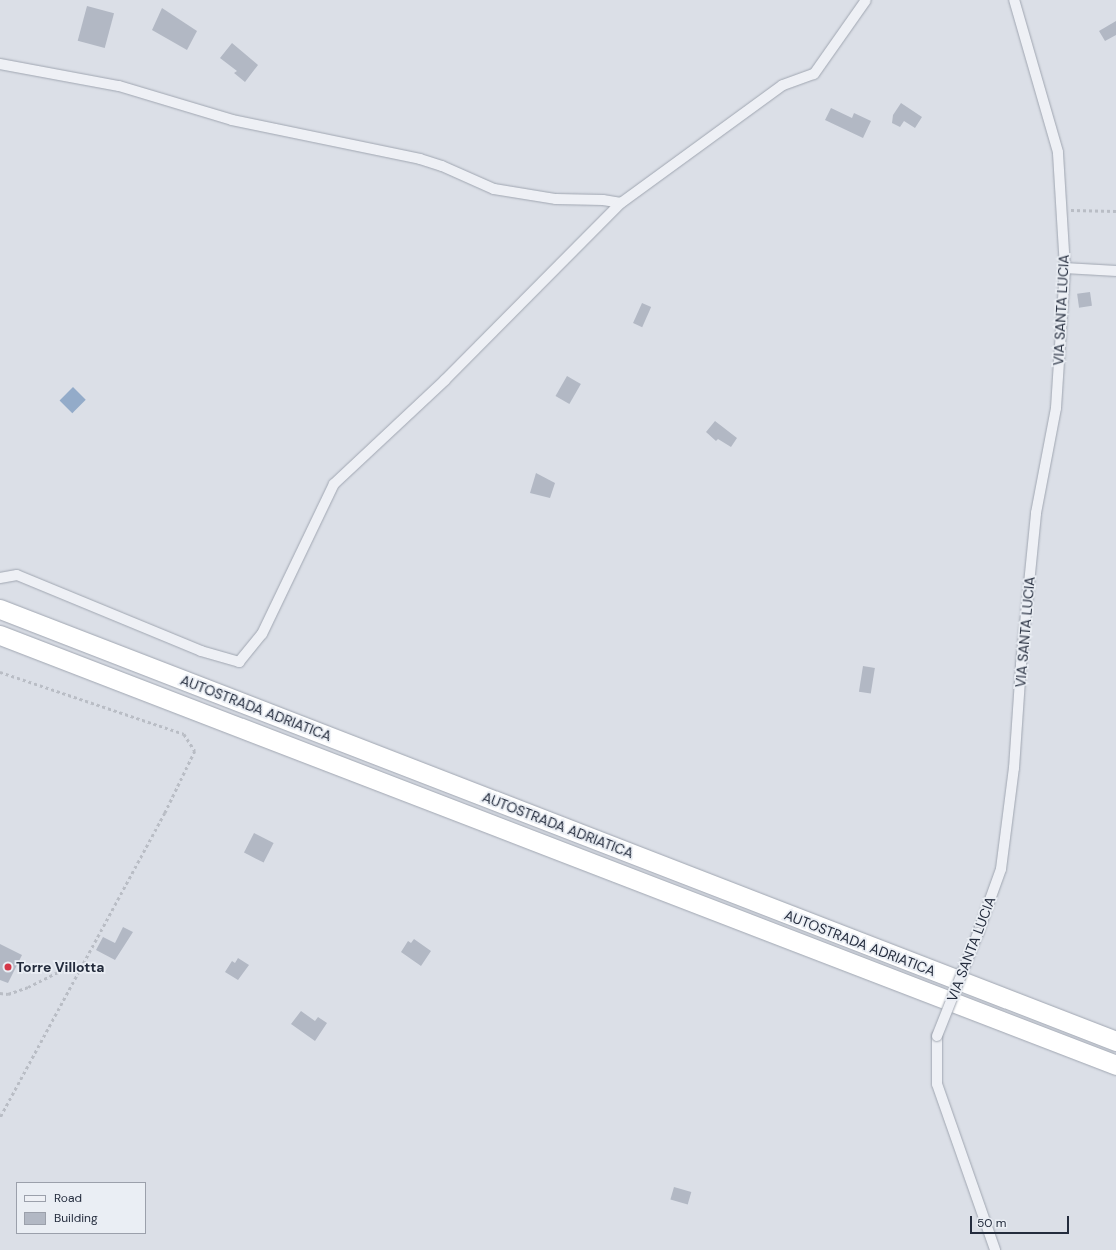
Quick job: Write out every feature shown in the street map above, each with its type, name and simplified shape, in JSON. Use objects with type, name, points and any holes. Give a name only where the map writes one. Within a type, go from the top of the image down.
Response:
[{"type":"highway","name":"AUTOSTRADA ADRIATICA","points":[[0,609],[1116,1042]]},
{"type":"highway","name":"AUTOSTRADA ADRIATICA","points":[[0,634],[1116,1065]]},
{"type":"street","points":[[0,578],[17,575],[201,651],[239,662],[262,634],[334,484],[445,380],[620,203],[783,85],[814,74],[866,0]]},
{"type":"street","name":"VIA SANTA LUCIA","points":[[995,1250],[937,1084],[938,1036],[1001,869],[1014,768],[1021,664],[1036,513],[1056,408],[1065,268],[1063,210],[1058,152],[1014,0]]},
{"type":"street","points":[[0,64],[120,86],[232,120],[420,159],[442,166],[494,189],[556,199],[603,200],[620,203]]},
{"type":"street","points":[[1065,268],[1116,271]]},
{"type":"path","points":[[1063,210],[1116,211]]},
{"type":"path","points":[[0,672],[184,734],[195,751],[165,813],[0,1118]]},
{"type":"path","points":[[0,992],[8,994],[28,987],[64,969],[78,972]]},
{"type":"water","points":[[73,387],[86,400],[72,413],[60,400]]},
{"type":"building","points":[[87,6],[114,13],[105,48],[78,41]]},
{"type":"building","points":[[162,8],[197,31],[187,50],[152,30]]},
{"type":"building","points":[[1116,21],[1116,35],[1105,41],[1099,31]]},
{"type":"building","points":[[232,43],[258,65],[245,82],[234,73],[237,71],[220,58]]},
{"type":"building","points":[[901,103],[922,117],[915,128],[904,121],[900,127],[892,123],[893,115]]},
{"type":"building","points":[[831,108],[852,118],[854,113],[871,121],[863,138],[825,120]]},
{"type":"building","points":[[1090,292],[1092,306],[1079,308],[1077,294]]},
{"type":"building","points":[[642,303],[651,307],[642,327],[633,323]]},
{"type":"building","points":[[567,376],[581,384],[569,404],[556,396]]},
{"type":"building","points":[[715,421],[737,438],[731,447],[718,439],[716,441],[706,432]]},
{"type":"building","points":[[536,473],[555,483],[550,498],[530,493]]},
{"type":"building","points":[[863,666],[875,668],[871,694],[859,692]]},
{"type":"building","points":[[254,833],[274,843],[264,863],[244,853]]},
{"type":"building","points":[[123,927],[133,932],[115,960],[96,950],[103,937],[115,943]]},
{"type":"building","points":[[414,939],[431,951],[421,966],[401,952],[408,941],[411,943]]},
{"type":"building","name":"Torre Villotta","points":[[0,944],[22,955],[8,983],[0,980]]},
{"type":"building","points":[[238,958],[249,965],[238,980],[225,972],[232,961],[235,963]]},
{"type":"building","points":[[301,1011],[315,1021],[318,1017],[327,1023],[315,1041],[291,1024]]},
{"type":"building","points":[[674,1187],[691,1192],[688,1204],[670,1199]]},
{"type":"place","name":"Torre Villotta","points":[[8,967]]}]
